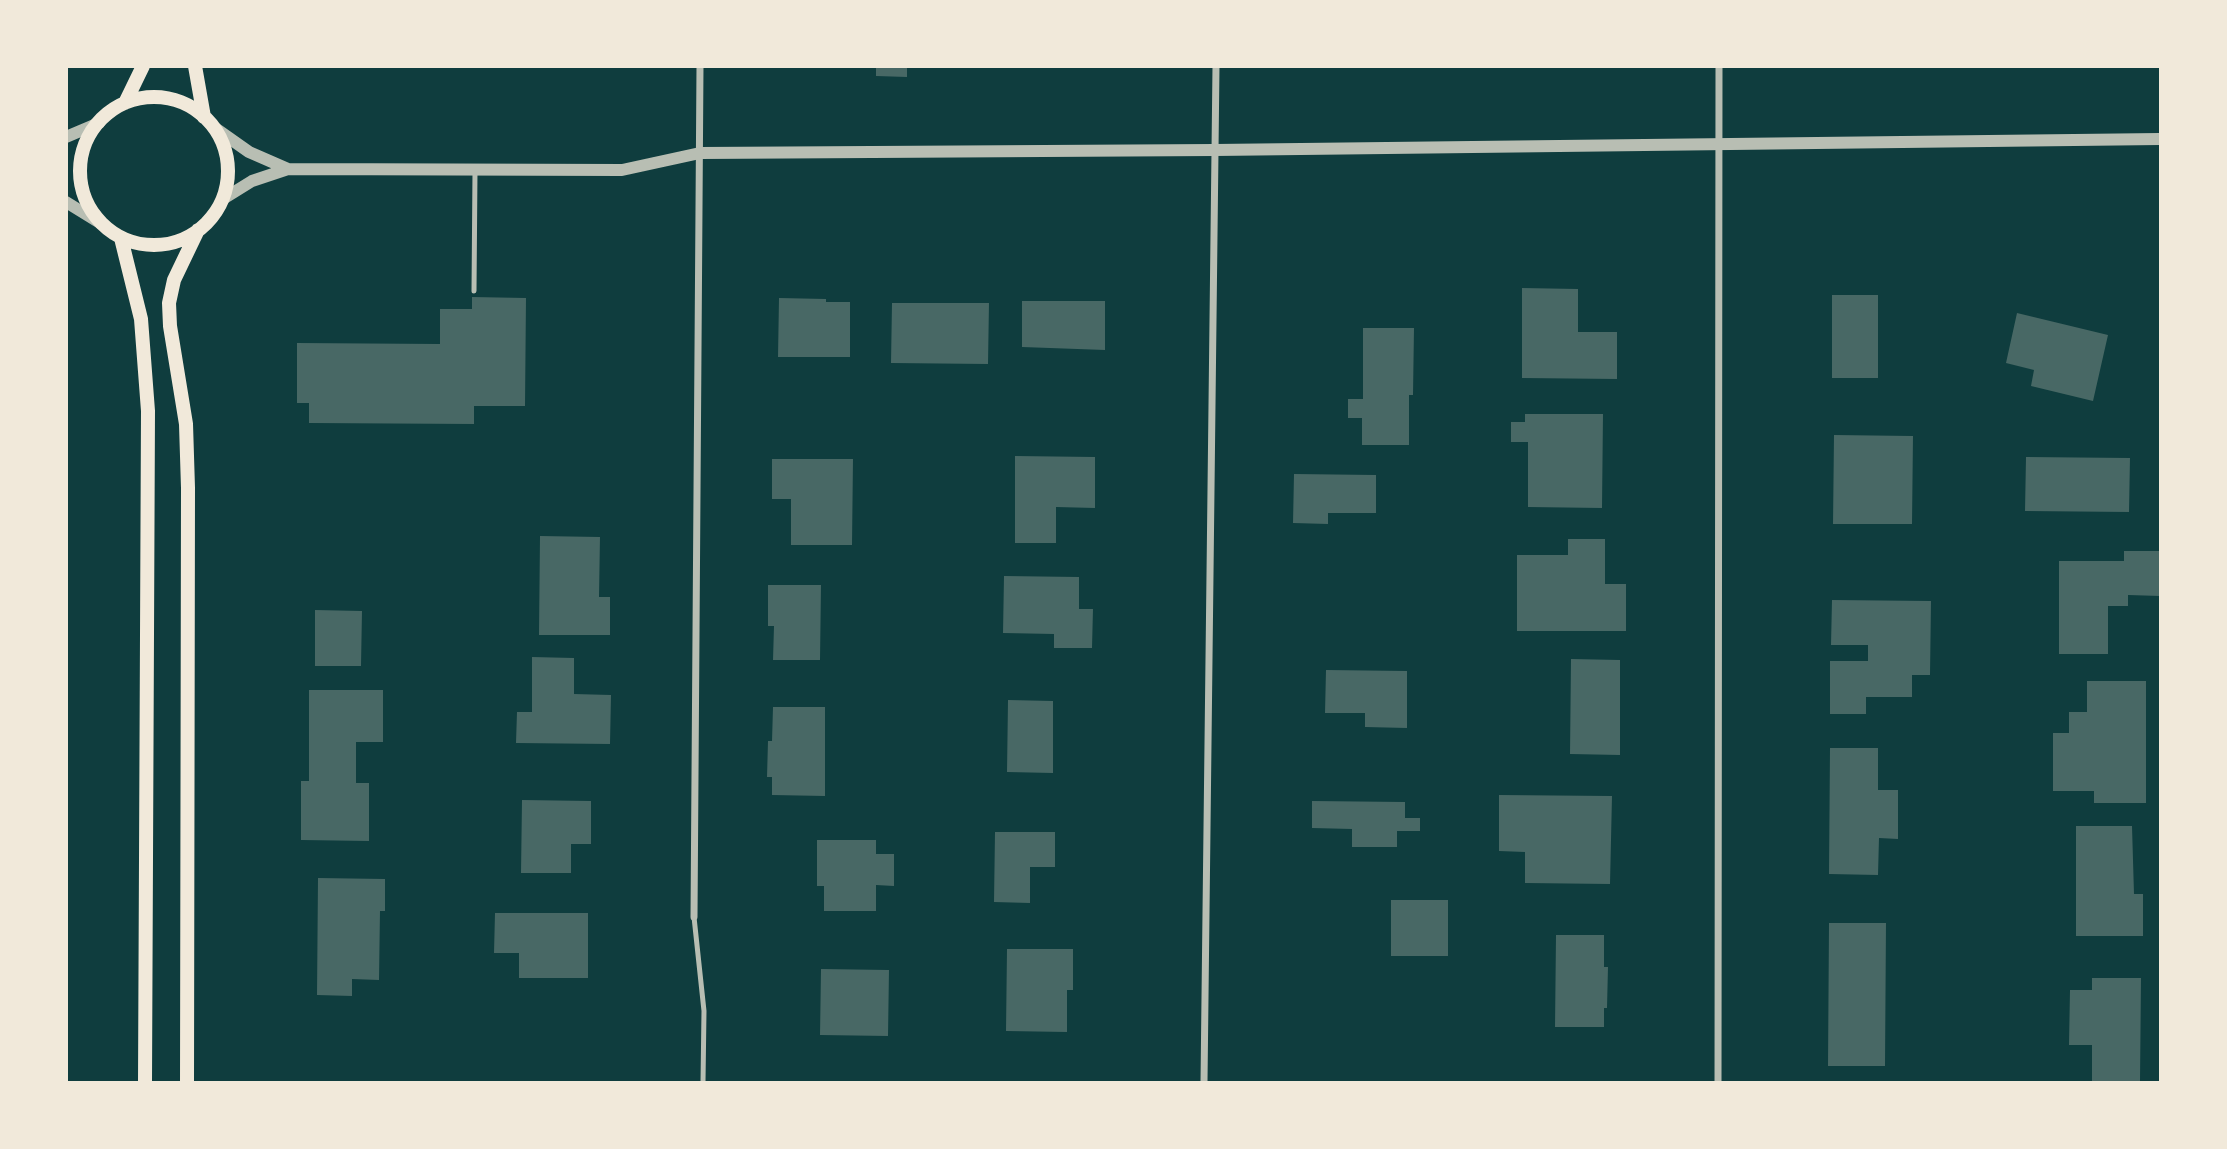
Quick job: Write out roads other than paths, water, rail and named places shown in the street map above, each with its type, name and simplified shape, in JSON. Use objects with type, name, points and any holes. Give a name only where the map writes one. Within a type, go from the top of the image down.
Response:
[{"type":"main road","points":[[125,103],[142,66]]},
{"type":"main road","points":[[195,66],[209,123]]},
{"type":"main road","points":[[149,97],[174,100],[197,110],[209,123],[225,150],[228,175],[223,199],[210,221],[190,236],[168,244],[144,245],[121,238],[100,223],[88,205],[81,182],[81,158],[89,135],[104,116],[125,103],[149,97]]},
{"type":"main road","points":[[187,1083],[188,488],[186,424],[170,326],[169,303],[174,279],[198,230]]},
{"type":"main road","points":[[121,238],[141,319],[148,411],[145,1083]]},
{"type":"street","points":[[694,918],[700,66]]},
{"type":"street","points":[[1205,1083],[1216,66]]},
{"type":"street","points":[[1718,1083],[1719,66]]},
{"type":"street","points":[[66,137],[99,123]]},
{"type":"street","points":[[209,123],[249,152],[288,169]]},
{"type":"street","points":[[223,199],[252,181],[288,169],[622,170],[699,153],[2161,139]]},
{"type":"street","points":[[66,202],[100,223]]},
{"type":"lane","points":[[474,291],[475,171]]},
{"type":"lane","points":[[694,918],[704,1011],[703,1083]]}]
